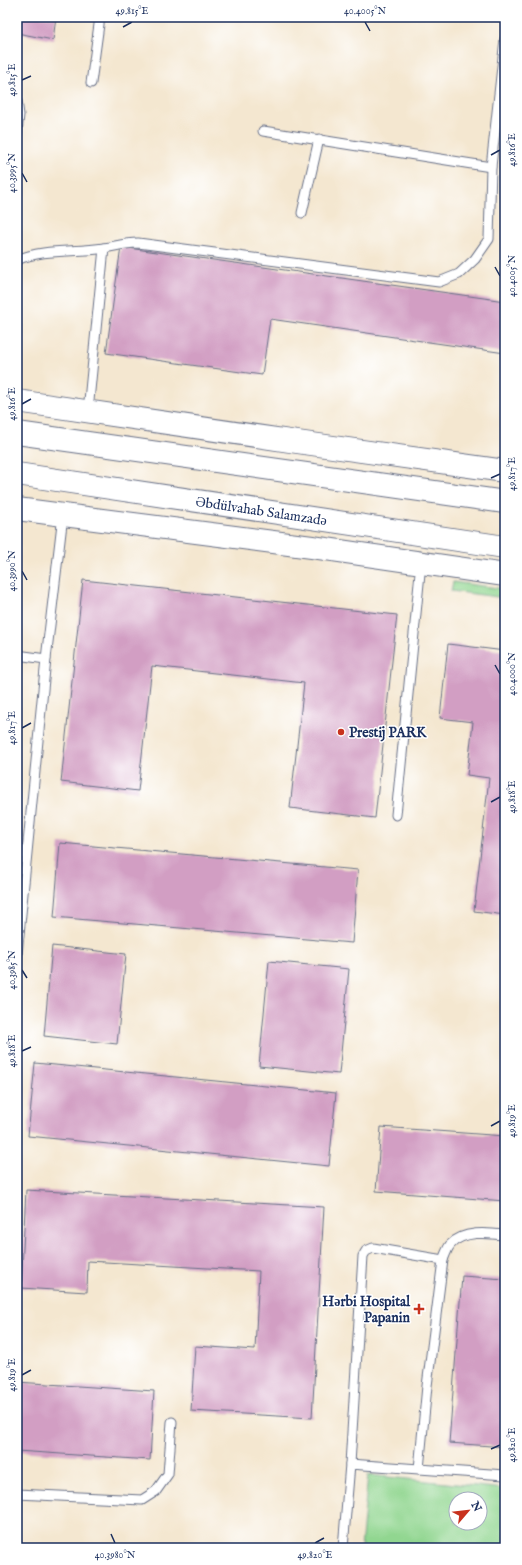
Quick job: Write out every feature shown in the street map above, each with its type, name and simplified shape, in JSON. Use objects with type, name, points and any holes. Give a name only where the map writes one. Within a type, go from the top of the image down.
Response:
[{"type":"main road","points":[[17,401],[505,471]]},
{"type":"main road","points":[[17,434],[505,502]]},
{"type":"main road","name":"Əbdülvahab Salamzadə","points":[[17,474],[505,547]]},
{"type":"main road","name":"Əbdülvahab Salamzadə","points":[[17,509],[312,547],[505,575]]},
{"type":"lane","points":[[91,83],[100,17]]},
{"type":"lane","points":[[17,260],[38,254],[104,248],[124,243],[138,243],[439,282],[459,274],[475,259],[489,240],[491,167],[505,39]]},
{"type":"lane","points":[[17,101],[19,115],[17,133]]},
{"type":"lane","points":[[263,131],[491,167]]},
{"type":"lane","points":[[302,213],[318,139]]},
{"type":"lane","points":[[88,411],[104,248]]},
{"type":"lane","points":[[17,956],[46,659],[63,515]]},
{"type":"lane","points":[[396,815],[421,563]]},
{"type":"lane","points":[[17,655],[46,659]]},
{"type":"lane","points":[[419,1469],[427,1386],[443,1260],[450,1245],[462,1237],[485,1233],[505,1235]]},
{"type":"lane","points":[[343,1548],[350,1464],[363,1256],[366,1251],[373,1248],[443,1260]]},
{"type":"lane","points":[[17,1494],[142,1500],[156,1492],[168,1474],[172,1422]]},
{"type":"lane","points":[[350,1464],[505,1475]]},
{"type":"green space","points":[[453,582],[505,589],[505,598],[451,591]]},
{"type":"green space","points":[[368,1475],[505,1489],[505,1548],[361,1548]]},
{"type":"building","points":[[17,17],[56,17],[53,40],[17,33]]},
{"type":"building","points":[[121,247],[505,301],[505,353],[270,319],[262,375],[106,353]]},
{"type":"building","name":"Prestij PARK","points":[[83,580],[397,615],[375,818],[290,808],[304,683],[152,666],[138,791],[61,782]]},
{"type":"building","points":[[448,644],[505,651],[505,915],[474,911],[489,778],[467,775],[473,722],[440,718]]},
{"type":"building","points":[[60,843],[358,870],[352,943],[54,917]]},
{"type":"building","points":[[52,946],[126,954],[117,1044],[44,1036]]},
{"type":"building","points":[[269,961],[349,969],[339,1074],[259,1066]]},
{"type":"building","points":[[35,1063],[336,1093],[329,1166],[28,1136]]},
{"type":"building","points":[[381,1127],[505,1136],[505,1201],[376,1191]]},
{"type":"building","points":[[26,1190],[324,1207],[312,1418],[191,1411],[195,1346],[255,1350],[259,1271],[88,1261],[87,1292],[21,1288]]},
{"type":"building","points":[[462,1276],[505,1279],[505,1447],[449,1443]]},
{"type":"building","points":[[17,1382],[154,1391],[150,1460],[17,1451]]},
{"type":"place","name":"Prestij PARK","points":[[341,732]]},
{"type":"place","name":"Hərbi Hospital Papanin","points":[[419,1309]]}]
